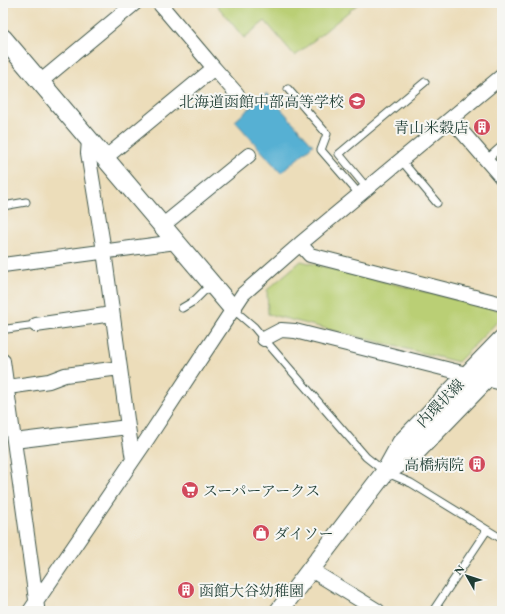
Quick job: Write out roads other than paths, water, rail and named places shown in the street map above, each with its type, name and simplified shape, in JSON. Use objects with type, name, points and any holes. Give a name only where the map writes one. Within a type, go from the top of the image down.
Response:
[{"type":"street","points":[[40,82],[135,3]]},
{"type":"street","points":[[159,3],[237,94]]},
{"type":"street","points":[[3,38],[233,309]]},
{"type":"street","points":[[105,158],[214,68]]},
{"type":"street","points":[[35,608],[243,294],[300,244],[502,76]]},
{"type":"street","points":[[451,119],[502,178]]},
{"type":"street","points":[[89,140],[88,153],[104,251],[133,460]]},
{"type":"street","points":[[162,226],[248,155]]},
{"type":"street","points":[[3,265],[176,242]]},
{"type":"street","points":[[300,244],[310,255],[502,304]]},
{"type":"street","points":[[36,325],[112,314]]},
{"type":"street","points":[[264,339],[281,330],[295,331],[494,381]]},
{"type":"street","name":"内環状線","points":[[279,611],[385,472],[401,443],[502,339]]},
{"type":"street","points":[[3,361],[35,608]]},
{"type":"street","name":"内環状線","points":[[385,472],[416,452],[494,381],[502,363]]},
{"type":"street","points":[[15,386],[50,381],[65,375],[120,368]]},
{"type":"street","points":[[13,442],[128,427]]},
{"type":"street","points":[[311,570],[376,610]]},
{"type":"lane","points":[[363,192],[339,154],[425,82]]},
{"type":"lane","points":[[288,89],[327,134],[321,150],[363,192]]},
{"type":"lane","points":[[486,160],[502,146]]},
{"type":"lane","points":[[402,160],[437,203]]},
{"type":"lane","points":[[3,206],[26,202]]},
{"type":"lane","points":[[182,308],[194,301],[212,284]]},
{"type":"lane","points":[[233,309],[254,327],[366,457],[385,472],[411,483],[502,539]]},
{"type":"lane","points":[[7,329],[36,325]]},
{"type":"lane","points":[[433,611],[487,530]]},
{"type":"water","points":[[267,93],[313,145],[281,173],[235,121]]},
{"type":"place","name":"北海道函館中部高等学校","points":[[357,101]]},
{"type":"place","name":"青山米穀店","points":[[482,127]]},
{"type":"place","name":"高橋病院","points":[[477,464]]},
{"type":"place","name":"スーパーアークス","points":[[190,490]]},
{"type":"place","name":"ダイソー","points":[[261,533]]},
{"type":"place","name":"函館大谷幼稚園","points":[[186,590]]}]
